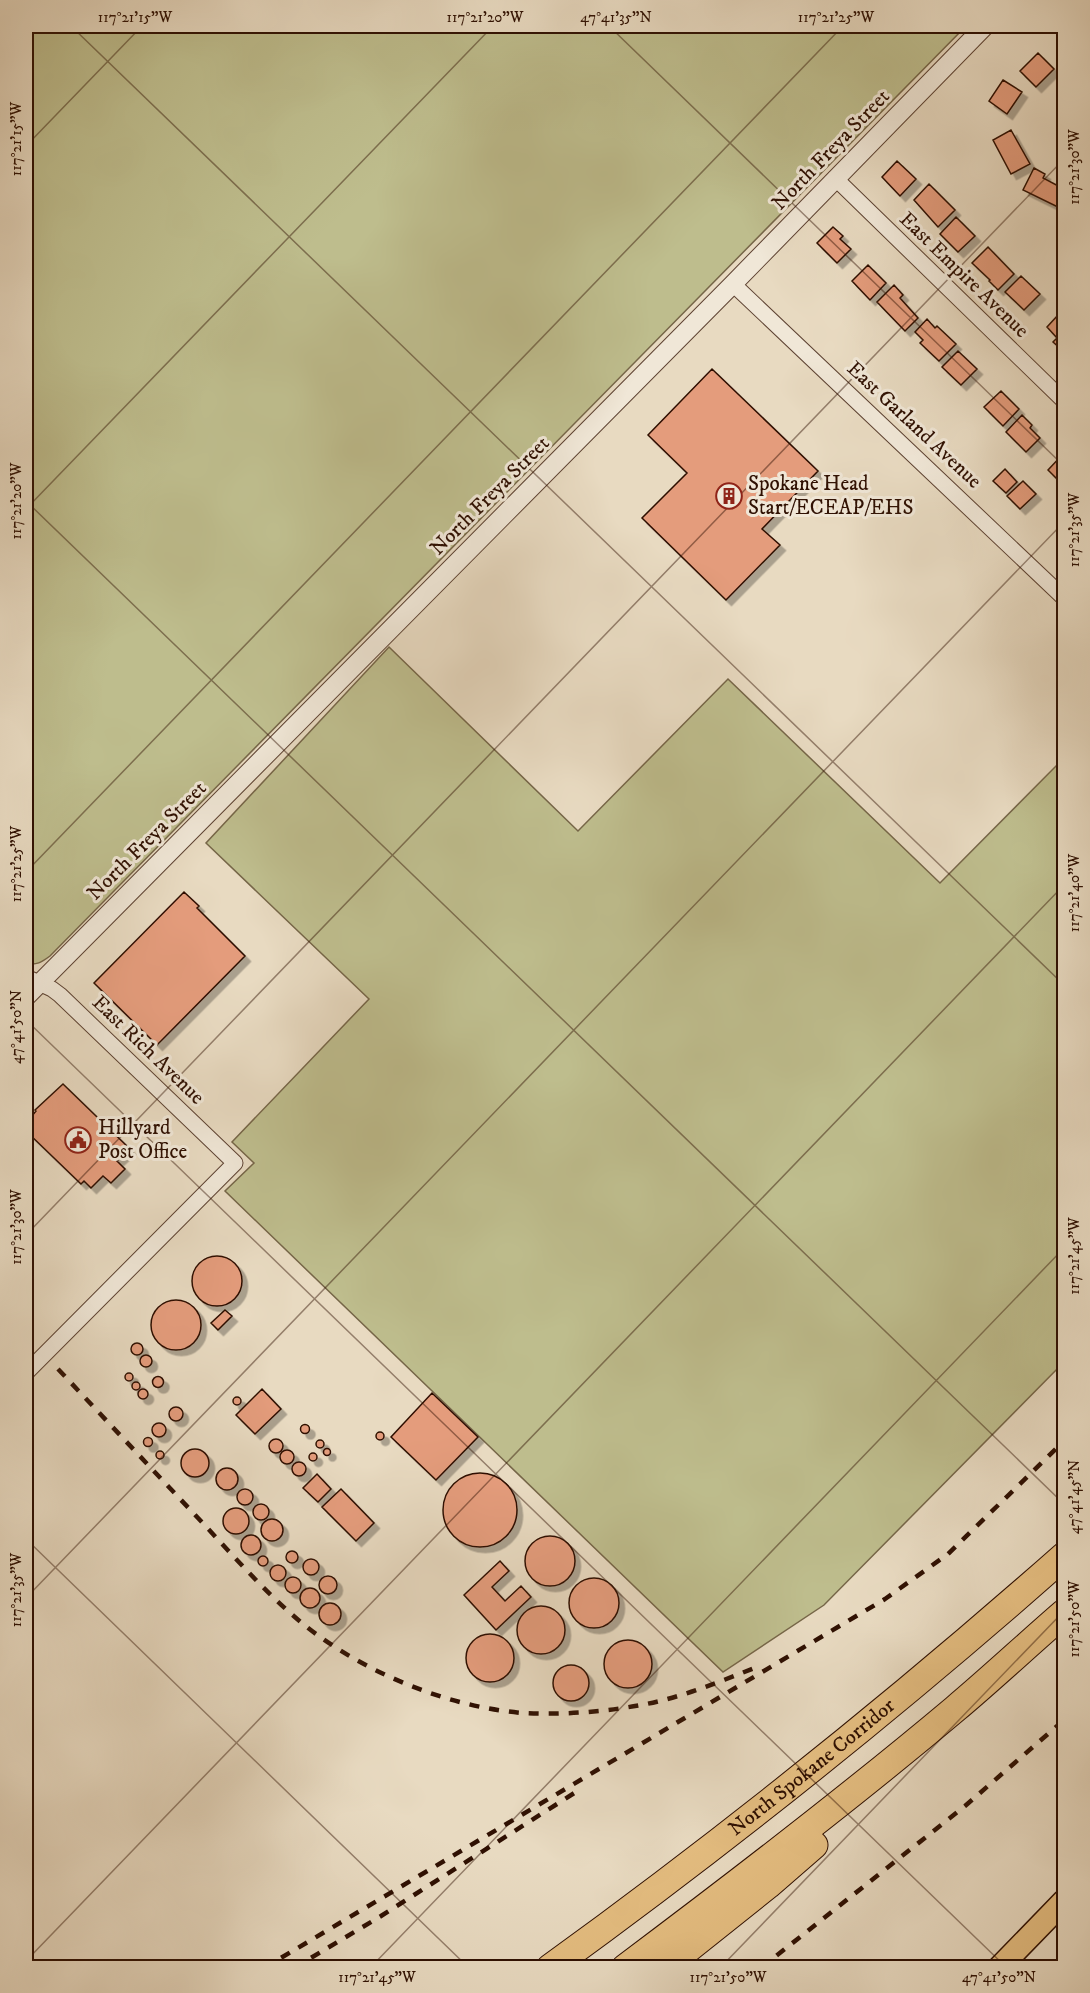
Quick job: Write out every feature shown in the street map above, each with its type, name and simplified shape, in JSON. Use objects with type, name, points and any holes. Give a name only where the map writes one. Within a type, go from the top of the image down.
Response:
[{"type":"highway","name":"North Spokane Corridor","points":[[550,1968],[796,1782],[922,1679],[1065,1556]]},
{"type":"highway","name":"North Spokane Corridor","points":[[625,1968],[754,1870],[955,1708],[1065,1613]]},
{"type":"highway","points":[[664,1968],[768,1885],[830,1831],[955,1708]]},
{"type":"main road","points":[[999,1968],[1065,1901]]},
{"type":"street","name":"North Freya Street","points":[[26,997],[32,980],[733,284],[985,26]]},
{"type":"street","name":"East Empire Avenue","points":[[835,178],[1065,401]]},
{"type":"street","name":"East Garland Avenue","points":[[733,284],[1065,598]]},
{"type":"street","name":"East Rich Avenue","points":[[26,1373],[235,1163],[60,994],[32,980]]},
{"type":"shaded area","points":[[26,26],[966,26],[50,956],[42,962],[33,964],[26,963]]},
{"type":"shaded area","points":[[389,647],[578,831],[728,679],[940,883],[1056,766],[1064,774],[1064,1362],[824,1605],[723,1672],[225,1191],[254,1163],[232,1142],[369,999],[206,843]]},
{"type":"building","points":[[1038,53],[1054,69],[1036,87],[1020,71]]},
{"type":"building","points":[[1003,80],[1022,92],[1007,114],[989,101]]},
{"type":"building","points":[[1011,130],[1030,164],[1011,174],[993,140]]},
{"type":"building","points":[[897,161],[916,179],[900,196],[882,177]]},
{"type":"building","points":[[1034,168],[1045,174],[1043,178],[1064,189],[1064,210],[1023,190]]},
{"type":"building","points":[[929,184],[955,210],[938,227],[914,200]]},
{"type":"building","points":[[956,217],[975,236],[958,252],[940,234]]},
{"type":"building","points":[[833,227],[843,236],[840,239],[851,249],[837,263],[817,243]]},
{"type":"building","points":[[988,247],[1014,274],[998,290],[972,263]]},
{"type":"building","points":[[868,265],[886,283],[870,300],[852,281]]},
{"type":"building","points":[[1021,276],[1040,294],[1024,310],[1005,292]]},
{"type":"building","points":[[894,285],[903,295],[900,298],[918,318],[905,331],[877,302]]},
{"type":"building","points":[[1059,314],[1064,320],[1063,351],[1053,342],[1057,338],[1047,327]]},
{"type":"building","points":[[927,319],[956,344],[939,361],[920,343],[923,340],[915,332]]},
{"type":"building","points":[[958,351],[977,369],[961,385],[942,367]]},
{"type":"building","name":"Spokane Head Start/ECEAP/EHS","points":[[712,369],[818,471],[762,529],[780,545],[726,600],[642,518],[687,473],[648,435]]},
{"type":"building","points":[[1001,391],[1019,409],[1003,426],[984,407]]},
{"type":"building","points":[[1022,415],[1040,438],[1026,452],[1006,432]]},
{"type":"building","points":[[1063,454],[1064,456],[1064,486],[1048,470]]},
{"type":"building","points":[[1005,469],[1017,482],[1006,493],[993,481]]},
{"type":"building","points":[[1023,481],[1036,494],[1020,509],[1007,496]]},
{"type":"building","points":[[184,892],[245,956],[157,1045],[94,983]]},
{"type":"building","name":"Hillyard Post Office","points":[[63,1084],[130,1149],[117,1161],[125,1169],[111,1183],[103,1176],[91,1188],[84,1181],[81,1184],[26,1131],[26,1123],[35,1110]]},
{"type":"building","points":[[212,1256],[222,1256],[235,1263],[242,1276],[242,1286],[235,1299],[222,1306],[212,1306],[203,1302],[196,1295],[192,1286],[192,1276],[196,1267],[203,1260]]},
{"type":"building","points":[[171,1300],[181,1300],[194,1307],[201,1320],[201,1330],[194,1343],[181,1350],[171,1350],[162,1346],[155,1339],[151,1330],[151,1320],[155,1311],[162,1304]]},
{"type":"building","points":[[225,1310],[232,1316],[218,1330],[211,1323]]},
{"type":"building","points":[[139,1343],[143,1349],[139,1355],[135,1355],[131,1347]]},
{"type":"building","points":[[148,1355],[152,1361],[148,1367],[144,1367],[140,1359]]},
{"type":"building","points":[[129,1373],[133,1377],[129,1381],[125,1377]]},
{"type":"building","points":[[158,1376],[164,1382],[158,1388],[152,1382]]},
{"type":"building","points":[[136,1382],[140,1386],[136,1390],[132,1386]]},
{"type":"building","points":[[143,1389],[147,1390],[147,1398],[143,1399],[139,1398],[138,1394],[139,1390]]},
{"type":"building","points":[[262,1389],[281,1409],[255,1434],[236,1415]]},
{"type":"building","points":[[432,1393],[478,1437],[436,1480],[391,1437]]},
{"type":"building","points":[[237,1397],[241,1401],[237,1405],[233,1401]]},
{"type":"building","points":[[173,1407],[179,1407],[183,1414],[179,1421],[173,1421],[169,1417],[169,1411]]},
{"type":"building","points":[[156,1423],[162,1423],[166,1430],[162,1437],[156,1437],[152,1433],[152,1427]]},
{"type":"building","points":[[305,1425],[309,1429],[305,1433],[301,1429]]},
{"type":"building","points":[[380,1432],[384,1436],[380,1440],[376,1436]]},
{"type":"building","points":[[148,1438],[152,1442],[148,1446],[144,1442]]},
{"type":"building","points":[[276,1439],[281,1441],[283,1446],[281,1451],[276,1453],[271,1451],[269,1446],[271,1441]]},
{"type":"building","points":[[320,1440],[324,1444],[320,1448],[316,1444]]},
{"type":"building","points":[[327,1448],[331,1452],[327,1456],[323,1452]]},
{"type":"building","points":[[195,1449],[205,1453],[209,1463],[205,1473],[195,1477],[185,1473],[181,1463],[185,1453]]},
{"type":"building","points":[[287,1450],[292,1452],[294,1457],[292,1462],[287,1464],[282,1462],[280,1457],[282,1452]]},
{"type":"building","points":[[160,1451],[164,1455],[160,1459],[156,1455]]},
{"type":"building","points":[[313,1453],[317,1457],[313,1461],[309,1457]]},
{"type":"building","points":[[299,1462],[304,1464],[306,1469],[304,1474],[299,1476],[294,1474],[292,1469],[294,1464]]},
{"type":"building","points":[[227,1468],[235,1471],[238,1479],[235,1487],[227,1490],[219,1487],[216,1479],[219,1471]]},
{"type":"building","points":[[473,1473],[487,1473],[501,1479],[511,1489],[517,1503],[517,1517],[511,1531],[501,1541],[487,1547],[473,1547],[459,1541],[449,1531],[443,1517],[443,1503],[449,1489],[459,1479]]},
{"type":"building","points":[[317,1474],[331,1489],[318,1502],[303,1488]]},
{"type":"building","points":[[242,1489],[248,1489],[253,1497],[251,1503],[242,1505],[237,1500],[237,1494]]},
{"type":"building","points":[[341,1489],[374,1523],[356,1541],[322,1507]]},
{"type":"building","points":[[258,1504],[264,1504],[269,1512],[267,1518],[258,1520],[253,1515],[253,1509]]},
{"type":"building","points":[[236,1508],[245,1512],[249,1521],[245,1530],[236,1534],[227,1530],[223,1521],[227,1512]]},
{"type":"building","points":[[272,1519],[282,1526],[283,1530],[276,1540],[272,1541],[262,1534],[261,1530],[268,1520]]},
{"type":"building","points":[[247,1535],[255,1535],[261,1541],[261,1549],[255,1555],[247,1555],[241,1549],[241,1541]]},
{"type":"building","points":[[545,1536],[555,1536],[568,1543],[575,1556],[575,1566],[568,1579],[555,1586],[545,1586],[536,1582],[529,1575],[525,1566],[525,1556],[529,1547],[536,1540]]},
{"type":"building","points":[[294,1551],[298,1557],[294,1563],[290,1563],[286,1555]]},
{"type":"building","points":[[263,1556],[267,1557],[267,1565],[263,1566],[259,1565],[258,1561],[259,1557]]},
{"type":"building","points":[[308,1559],[314,1559],[319,1567],[317,1573],[308,1575],[303,1570],[303,1564]]},
{"type":"building","points":[[500,1561],[509,1571],[492,1587],[505,1601],[521,1586],[531,1597],[496,1630],[464,1595]]},
{"type":"building","points":[[275,1565],[281,1565],[286,1573],[284,1579],[275,1581],[270,1576],[270,1570]]},
{"type":"building","points":[[328,1576],[334,1579],[337,1585],[334,1591],[328,1594],[322,1591],[319,1585],[322,1579]]},
{"type":"building","points":[[290,1577],[296,1577],[301,1585],[299,1591],[290,1593],[285,1588],[285,1582]]},
{"type":"building","points":[[589,1578],[599,1578],[612,1585],[619,1598],[619,1608],[612,1621],[599,1628],[589,1628],[580,1624],[573,1617],[569,1608],[569,1598],[573,1589],[580,1582]]},
{"type":"building","points":[[306,1588],[314,1588],[320,1594],[320,1602],[314,1608],[306,1608],[300,1602],[300,1594]]},
{"type":"building","points":[[330,1603],[338,1606],[341,1614],[338,1622],[330,1625],[322,1622],[319,1614],[322,1606]]},
{"type":"building","points":[[541,1606],[558,1613],[565,1630],[558,1647],[541,1654],[524,1647],[517,1630],[524,1613]]},
{"type":"building","points":[[490,1634],[507,1641],[514,1658],[507,1675],[490,1682],[473,1675],[466,1658],[473,1641]]},
{"type":"building","points":[[623,1640],[633,1640],[648,1650],[652,1664],[651,1673],[642,1684],[633,1688],[623,1688],[608,1678],[604,1669],[604,1659],[614,1644]]},
{"type":"building","points":[[571,1665],[584,1670],[589,1683],[584,1696],[571,1701],[558,1696],[553,1683],[558,1670]]},
{"type":"railway","points":[[58,1369],[246,1570],[296,1618],[345,1654],[402,1682],[432,1694],[493,1709],[538,1714],[567,1713],[656,1702],[757,1667]]},
{"type":"railway","points":[[264,1968],[885,1599],[948,1554],[1064,1441]]},
{"type":"railway","points":[[761,1968],[965,1806],[1064,1720]]},
{"type":"railway","points":[[294,1968],[381,1916],[579,1790]]},
{"type":"place","name":"Spokane Head Start/ECEAP/EHS","points":[[729,496]]},
{"type":"place","name":"Hillyard Post Office","points":[[78,1140]]}]
